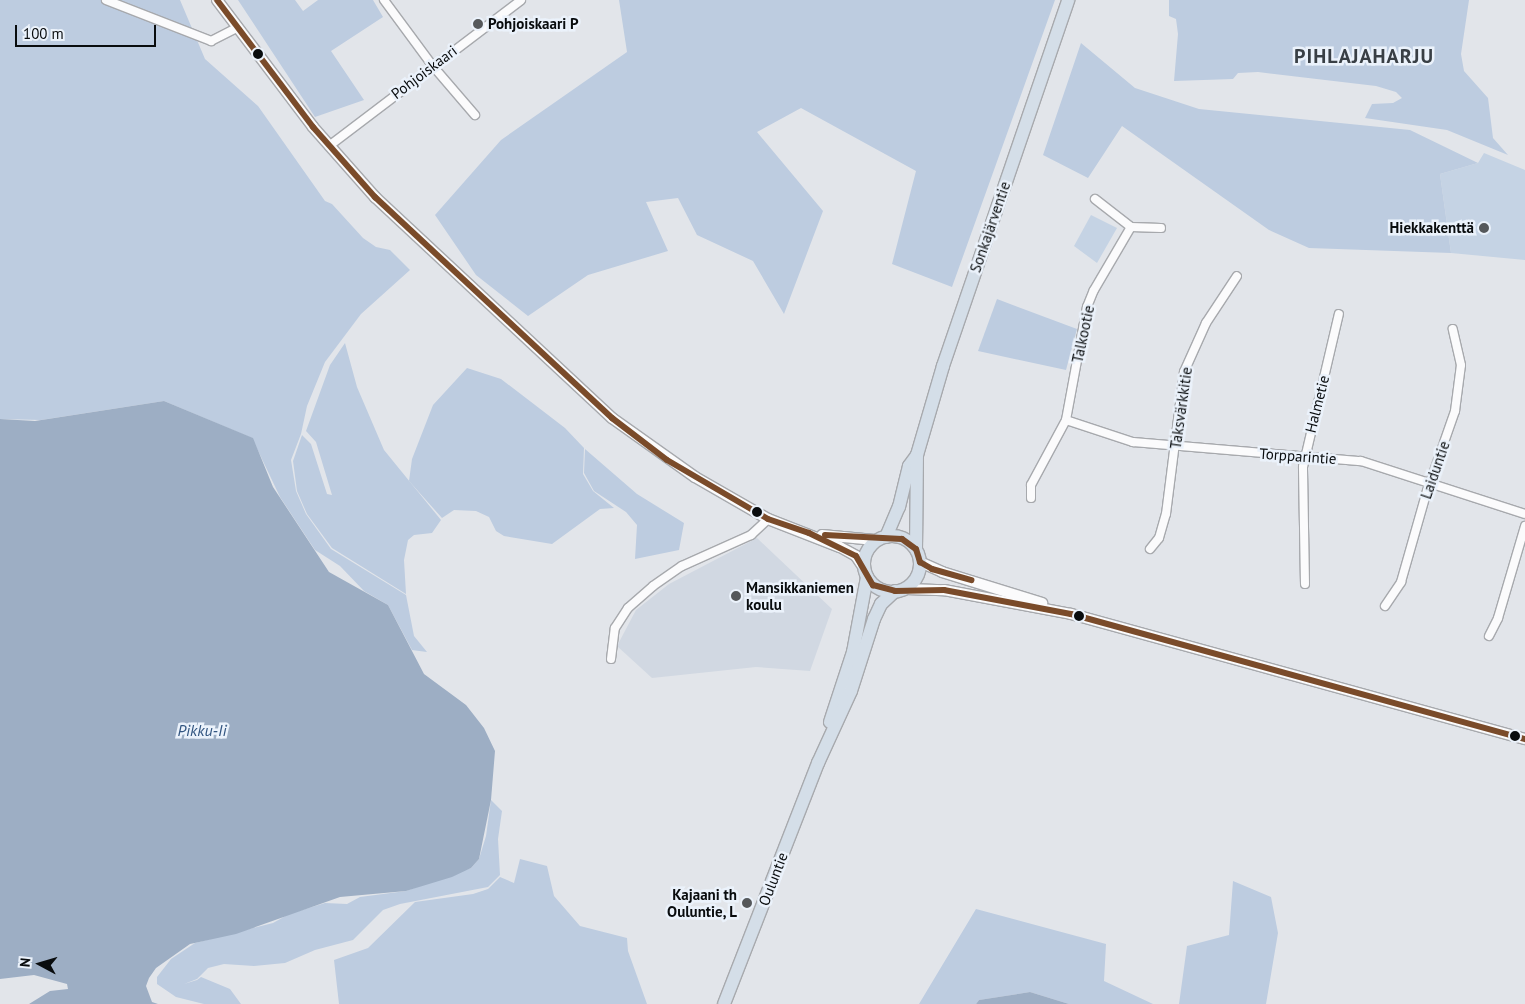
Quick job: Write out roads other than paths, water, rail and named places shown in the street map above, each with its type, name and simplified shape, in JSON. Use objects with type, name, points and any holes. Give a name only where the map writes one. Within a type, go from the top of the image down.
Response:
[{"type":"highway","name":"Sonkajärventie","points":[[918,555],[917,455],[943,366],[1068,0]]},
{"type":"highway","name":"Sonkajärventie","points":[[880,539],[899,507],[909,466],[917,455]]},
{"type":"highway","points":[[880,539],[902,539],[918,555],[915,581],[900,590],[883,590],[867,577],[862,565],[864,555],[880,539]]},
{"type":"highway","name":"Ouluntie","points":[[822,754],[853,652],[867,577]]},
{"type":"highway","name":"Ouluntie","points":[[724,1004],[822,754],[851,691],[880,604],[900,590]]},
{"type":"main road","points":[[217,0],[329,146],[420,242],[612,418],[667,460],[768,519],[809,533],[856,556],[862,565]]},
{"type":"main road","points":[[809,533],[880,539]]},
{"type":"main road","points":[[918,555],[937,570],[1001,588],[1071,614]]},
{"type":"main road","points":[[900,590],[944,590],[1071,614],[1525,739]]},
{"type":"street","points":[[106,0],[211,41],[238,28]]},
{"type":"street","points":[[384,0],[432,65],[475,115]]},
{"type":"street","name":"Pohjoiskaari","points":[[329,146],[432,65],[520,0]]},
{"type":"street","points":[[1095,199],[1131,227],[1161,228]]},
{"type":"street","name":"Talkootie","points":[[1031,498],[1031,485],[1066,420],[1087,307],[1094,290],[1131,227]]},
{"type":"street","name":"Taksvärkkitie","points":[[1150,550],[1159,538],[1166,514],[1181,386],[1190,355],[1237,276]]},
{"type":"street","name":"Halmetie","points":[[1305,584],[1304,457],[1339,314]]},
{"type":"street","name":"Laiduntie","points":[[1384,606],[1402,582],[1430,481],[1459,392],[1460,353],[1453,329]]},
{"type":"street","name":"Torpparintie","points":[[1066,420],[1109,437],[1175,447],[1361,461],[1430,481],[1525,514]]},
{"type":"street","points":[[611,659],[616,628],[634,602],[682,566],[757,532],[768,519]]},
{"type":"street","points":[[1489,636],[1498,618],[1525,526]]},
{"type":"water","name":"Pikku-Ii","points":[[164,401],[253,438],[273,487],[329,572],[388,605],[424,674],[466,705],[484,728],[495,751],[491,800],[479,859],[471,868],[452,877],[406,891],[340,897],[236,934],[190,944],[156,968],[149,978],[146,986],[152,1002],[158,1004],[29,1004],[50,991],[68,989],[67,984],[34,975],[0,979],[0,419],[35,421]]},
{"type":"water","points":[[1030,992],[1069,1004],[976,1004],[979,1000]]},
{"type":"place","name":"Pohjoiskaari P","points":[[478,24]]},
{"type":"place","name":"Hiekkakenttä","points":[[1484,228]]},
{"type":"place","name":"Mansikkaniemen koulu","points":[[736,596]]},
{"type":"place","name":"Kajaani th Ouluntie, L","points":[[747,903]]},
{"type":"district","name":"PIHLAJAHARJU","points":[[1364,56]]}]
